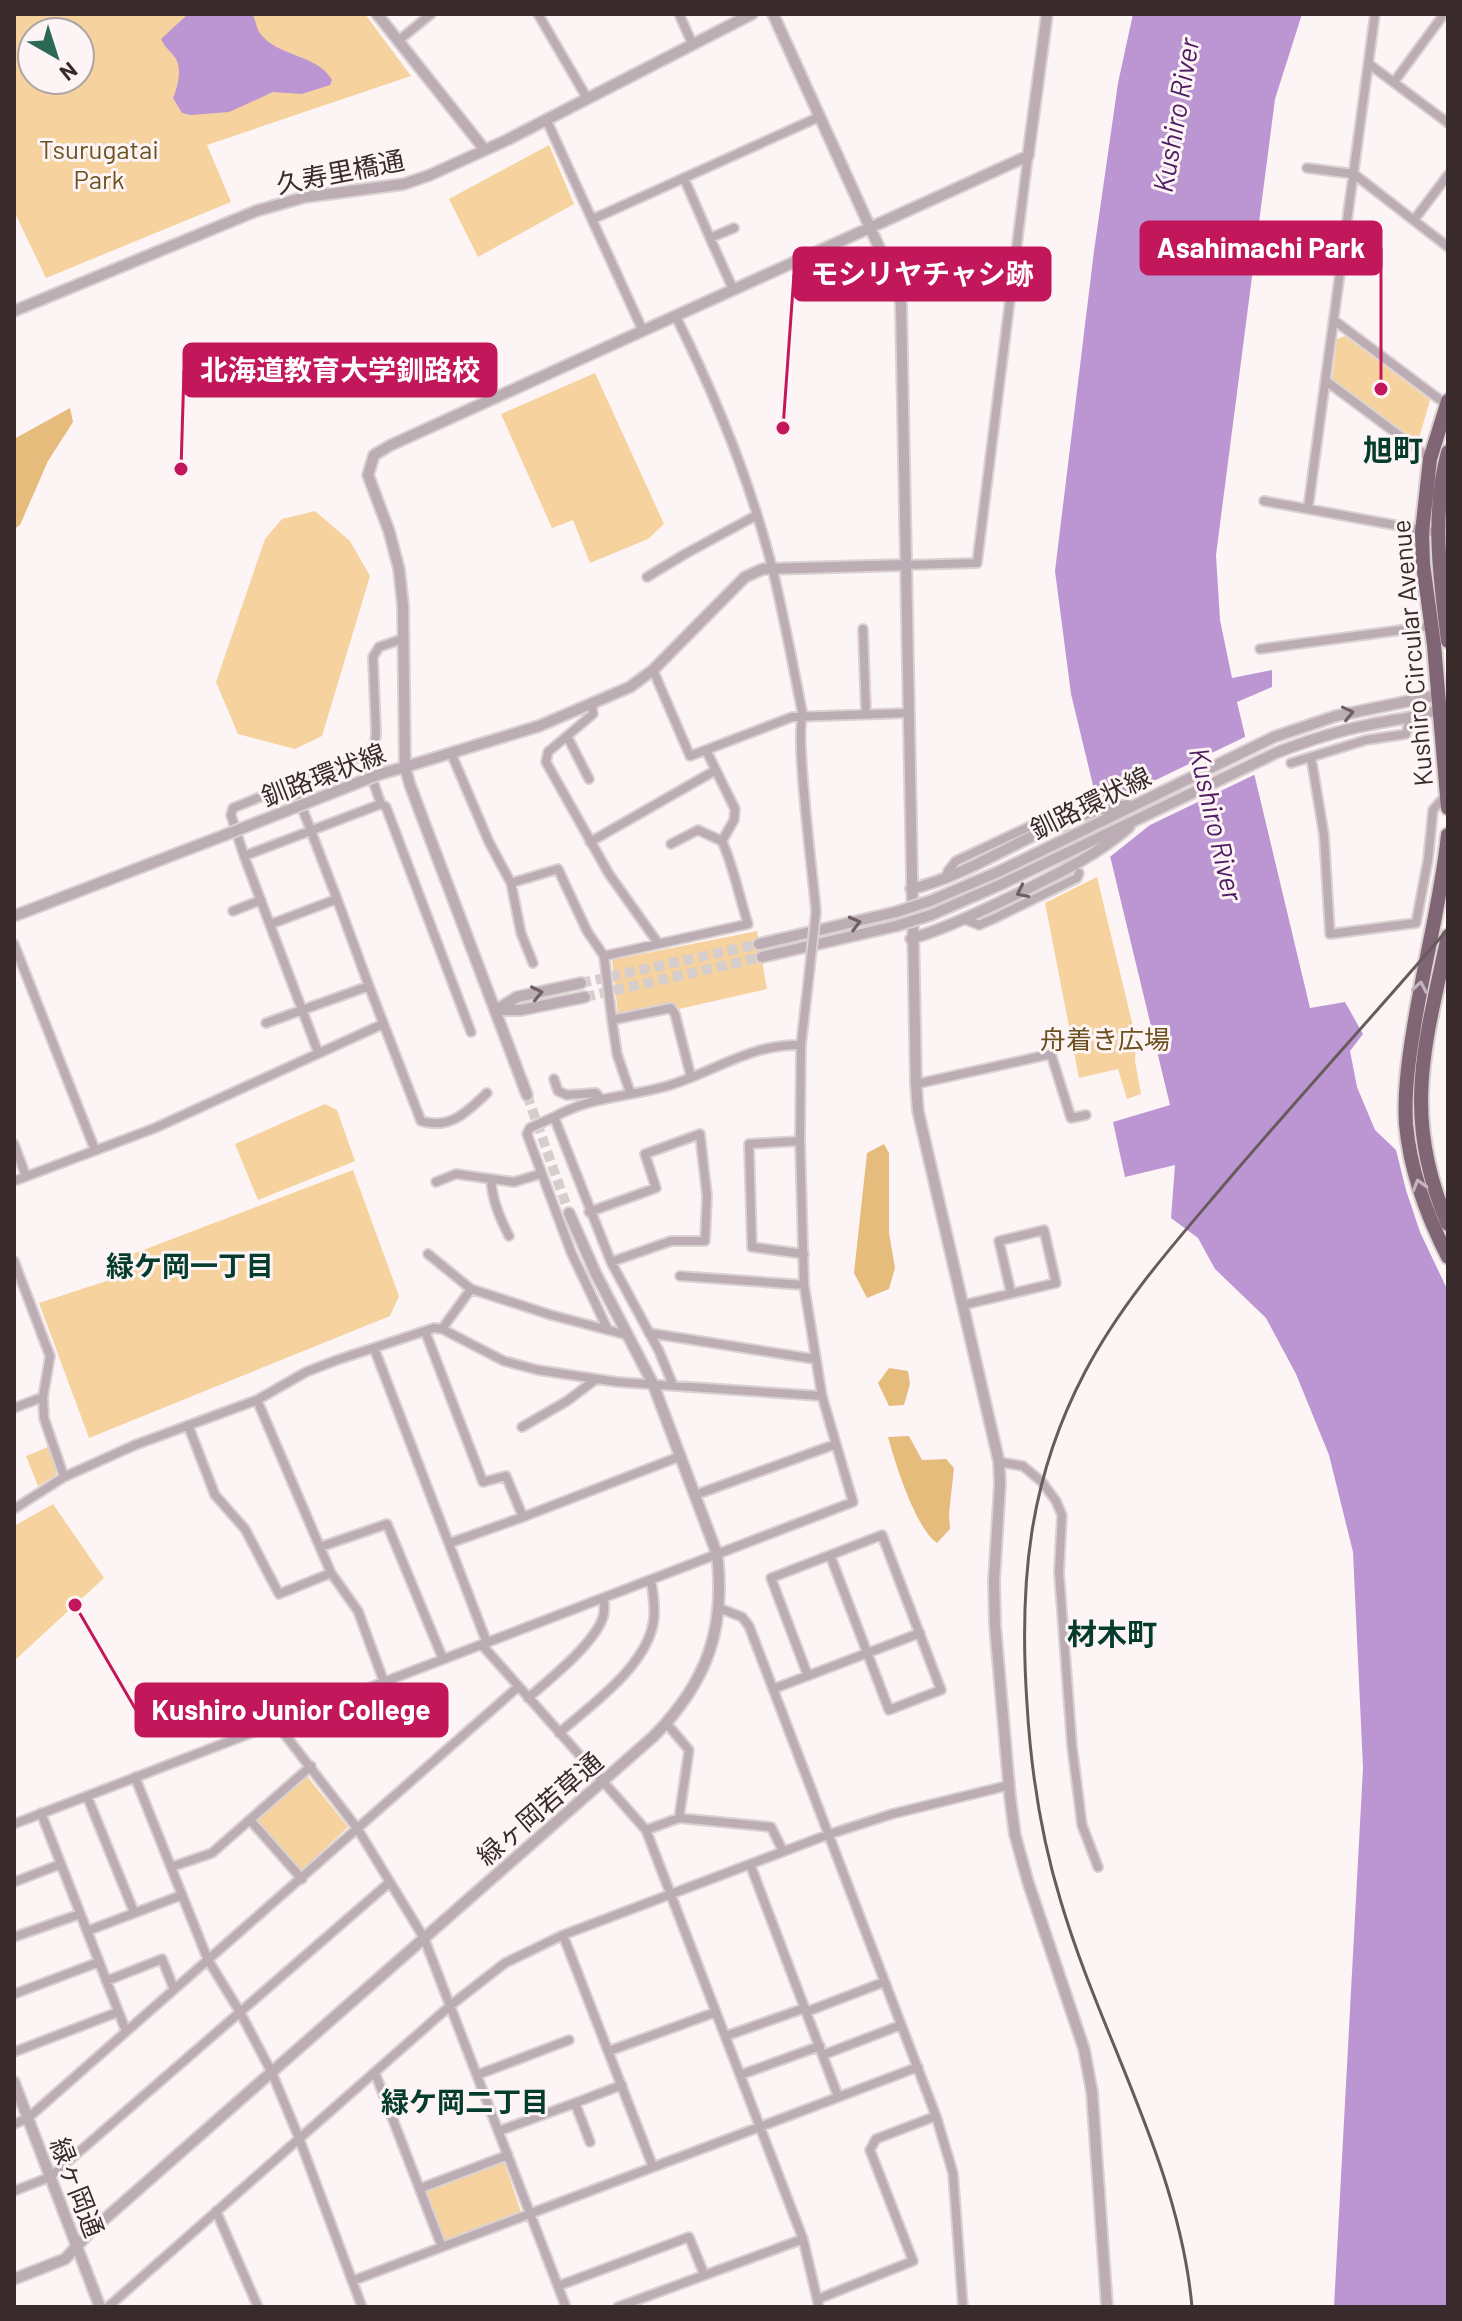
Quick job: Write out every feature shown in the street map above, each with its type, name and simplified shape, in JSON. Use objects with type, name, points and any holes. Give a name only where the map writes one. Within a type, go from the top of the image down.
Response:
[{"type":"highway","name":"Kushiro Circular Avenue","points":[[1448,404],[1430,459],[1422,532],[1431,626],[1444,699],[1448,808]]},
{"type":"highway","name":"Kushiro Circular Avenue","points":[[1448,452],[1438,533],[1438,563],[1448,641]]},
{"type":"highway","points":[[1448,835],[1439,898],[1421,981],[1406,1091],[1406,1125],[1421,1193],[1448,1257]]},
{"type":"highway","points":[[1448,936],[1422,1058],[1420,1114],[1433,1182],[1448,1224]]},
{"type":"street","points":[[377,14],[485,150]]},
{"type":"street","points":[[398,41],[431,14]]},
{"type":"street","points":[[538,14],[587,98]]},
{"type":"street","points":[[679,14],[692,43]]},
{"type":"street","name":"久寿里橋通","points":[[14,311],[256,211],[305,197],[404,184],[430,175],[752,14]]},
{"type":"street","points":[[773,14],[898,289],[903,318],[911,939],[918,1111],[999,1462],[995,1625],[1015,1835],[1084,2049],[1092,2092],[1107,2307]]},
{"type":"street","points":[[1028,156],[374,455],[368,475],[389,531],[399,569],[403,606],[405,767],[500,740],[620,692],[653,670],[745,577],[772,568],[977,563],[1047,14]]},
{"type":"street","points":[[1308,509],[1375,14]]},
{"type":"street","points":[[1394,82],[1444,14]]},
{"type":"street","points":[[1369,64],[1448,123]]},
{"type":"street","points":[[593,219],[819,117]]},
{"type":"street","points":[[546,119],[643,331]]},
{"type":"street","points":[[1307,168],[1354,174],[1448,247]]},
{"type":"street","points":[[1414,220],[1448,175]]},
{"type":"street","points":[[684,178],[733,289]]},
{"type":"street","points":[[710,238],[734,228]]},
{"type":"street","points":[[14,1824],[853,1502],[822,1396],[804,1285],[801,1045],[816,912],[801,750],[800,721],[803,716],[772,568],[757,515],[721,416],[676,317]]},
{"type":"street","points":[[1335,321],[1448,404]]},
{"type":"street","points":[[1326,381],[1446,472]]},
{"type":"street","points":[[1264,501],[1438,533]]},
{"type":"street","points":[[647,577],[757,515]]},
{"type":"street","points":[[1260,649],[1431,626]]},
{"type":"street","points":[[863,629],[866,714]]},
{"type":"street","points":[[318,1052],[231,815],[233,808],[364,756],[375,742],[376,733],[373,657],[379,647],[402,639]]},
{"type":"street","points":[[653,670],[690,756],[763,727],[803,716],[909,713]]},
{"type":"street","name":"釧路環状線","points":[[762,957],[931,915],[1278,752],[1367,725],[1410,717],[1444,699]]},
{"type":"street","name":"釧路環状線","points":[[759,944],[930,901],[1274,737],[1336,716],[1444,699]]},
{"type":"street","points":[[592,705],[593,714],[548,752],[546,762],[590,842],[658,943]]},
{"type":"street","points":[[1291,763],[1366,740],[1406,734],[1410,717]]},
{"type":"street","points":[[567,736],[589,779]]},
{"type":"street","points":[[706,750],[735,809],[734,820],[722,841]]},
{"type":"street","points":[[451,753],[489,842],[511,883],[521,933],[533,963]]},
{"type":"street","points":[[364,756],[471,1032]]},
{"type":"street","points":[[1311,757],[1324,835],[1330,934],[1416,923],[1428,860],[1433,810],[1447,794]]},
{"type":"street","name":"釧路環状線","points":[[14,916],[405,767],[496,1010]]},
{"type":"street","points":[[590,842],[716,770]]},
{"type":"street","points":[[293,784],[421,1121],[436,1126],[465,1115],[487,1093]]},
{"type":"street","points":[[244,856],[381,804]]},
{"type":"street","points":[[911,889],[945,879],[1082,815],[1108,807],[1134,805]]},
{"type":"street","points":[[945,879],[956,861],[1056,814],[1062,814]]},
{"type":"street","points":[[911,939],[964,919],[1091,856],[1138,819]]},
{"type":"street","points":[[604,956],[748,924],[735,886],[734,869],[722,841],[698,830],[671,844]]},
{"type":"street","points":[[511,883],[558,869],[587,931],[604,956],[617,1054],[630,1092]]},
{"type":"street","points":[[964,919],[979,925],[1077,878],[1079,873]]},
{"type":"street","points":[[271,924],[337,899]]},
{"type":"street","points":[[233,911],[261,900]]},
{"type":"street","points":[[14,944],[95,1150]]},
{"type":"street","points":[[496,1010],[517,997],[581,983]]},
{"type":"street","points":[[266,1023],[369,986]]},
{"type":"street","points":[[496,1010],[521,1010],[585,997]]},
{"type":"street","points":[[612,1020],[671,1008],[691,1077]]},
{"type":"street","points":[[496,1010],[527,1095]]},
{"type":"street","points":[[14,1181],[155,1128],[383,1024]]},
{"type":"street","points":[[608,1330],[540,1174],[527,1134],[530,1128],[578,1104],[666,1086],[758,1050],[784,1044],[801,1045]]},
{"type":"street","points":[[916,1084],[1051,1054],[1071,1118],[1086,1115]]},
{"type":"street","points":[[554,1079],[558,1091],[567,1095],[596,1093],[600,1098]]},
{"type":"street","points":[[554,1117],[611,1262],[673,1385]]},
{"type":"street","points":[[589,1212],[656,1188],[645,1154],[700,1134],[707,1196],[705,1241],[671,1241],[611,1262]]},
{"type":"street","points":[[800,1141],[749,1144],[752,1247],[804,1254]]},
{"type":"street","points":[[14,1144],[26,1176]]},
{"type":"street","points":[[436,1182],[456,1174],[514,1182],[540,1174]]},
{"type":"street","points":[[491,1179],[499,1215],[509,1236]]},
{"type":"street","name":"緑ヶ岡若草通","points":[[14,2279],[65,2259],[91,2231],[667,1724],[690,1695],[704,1669],[717,1626],[717,1554],[653,1384],[582,1246],[569,1213]]},
{"type":"street","points":[[963,1305],[1056,1283],[1044,1230],[999,1241],[1011,1293]]},
{"type":"street","points":[[428,1254],[471,1289],[627,1335]]},
{"type":"street","points":[[14,1261],[50,1356],[43,1397],[44,1418],[64,1477]]},
{"type":"street","points":[[680,1276],[804,1285]]},
{"type":"street","points":[[442,1329],[471,1289]]},
{"type":"street","points":[[14,1509],[64,1477],[135,1445],[257,1400],[306,1372],[434,1328],[442,1329],[504,1361],[595,1380],[822,1396]]},
{"type":"street","points":[[425,1331],[483,1482],[506,1476],[523,1517]]},
{"type":"street","points":[[649,1333],[814,1359]]},
{"type":"street","points":[[374,1348],[450,1543],[484,1644],[518,1687],[646,1830],[803,2239],[819,2303],[913,2261],[870,2150],[876,2139],[936,2116]]},
{"type":"street","points":[[522,1427],[567,1401],[595,1380]]},
{"type":"street","points":[[14,1408],[43,1397]]},
{"type":"street","points":[[257,1400],[331,1573],[358,1611],[384,1682]]},
{"type":"street","points":[[188,1425],[215,1495],[245,1529],[279,1594],[331,1573]]},
{"type":"street","points":[[695,1495],[836,1444]]},
{"type":"street","points":[[450,1543],[681,1456]]},
{"type":"street","points":[[999,1462],[1023,1466],[1042,1482],[1062,1515],[1059,1572],[1072,1746],[1082,1825],[1098,1867]]},
{"type":"street","points":[[320,1547],[387,1524],[443,1659]]},
{"type":"street","points":[[808,1676],[771,1578],[830,1555],[882,1535],[941,1690],[889,1710],[830,1555]]},
{"type":"street","points":[[559,1733],[623,1676],[639,1657],[654,1621],[651,1580]]},
{"type":"street","points":[[528,1698],[590,1638],[602,1622],[604,1598]]},
{"type":"street","points":[[719,1608],[742,1617],[749,1626],[936,2116],[953,2173],[963,2307]]},
{"type":"street","points":[[773,1689],[920,1633]]},
{"type":"street","points":[[14,2124],[28,2118],[518,1687]]},
{"type":"street","points":[[276,1723],[357,1828],[424,1938],[566,2307]]},
{"type":"street","points":[[667,1724],[689,1750],[679,1818]]},
{"type":"street","points":[[171,1867],[212,1853],[311,1766]]},
{"type":"street","points":[[135,1777],[208,1960],[272,2073],[362,2307]]},
{"type":"street","points":[[108,2307],[451,2005],[505,1963],[563,1935],[827,1835],[892,1814],[1010,1785]]},
{"type":"street","points":[[87,1796],[134,1912]]},
{"type":"street","points":[[41,1813],[126,2031]]},
{"type":"street","points":[[646,1830],[679,1818],[771,1827],[783,1851]]},
{"type":"street","points":[[250,1820],[302,1879]]},
{"type":"street","points":[[14,1882],[61,1864]]},
{"type":"street","points":[[750,1864],[838,2096]]},
{"type":"street","points":[[14,2191],[50,2177],[390,1882]]},
{"type":"street","points":[[87,1931],[182,1895]]},
{"type":"street","points":[[14,1937],[80,1914]]},
{"type":"street","points":[[563,1935],[653,2167]]},
{"type":"street","points":[[106,1981],[162,1959],[174,1989]]},
{"type":"street","points":[[14,1994],[99,1962]]},
{"type":"street","points":[[726,2036],[884,1982]]},
{"type":"street","points":[[14,2052],[118,2012]]},
{"type":"street","points":[[609,2051],[716,2012]]},
{"type":"street","points":[[740,2075],[901,2025]]},
{"type":"street","points":[[477,2075],[569,2040]]},
{"type":"street","points":[[352,2281],[918,2067]]},
{"type":"street","points":[[375,2073],[442,2247]]},
{"type":"street","name":"緑ヶ岡通","points":[[14,2082],[100,2307]]},
{"type":"street","points":[[499,2131],[622,2085]]},
{"type":"street","points":[[575,2103],[590,2142]]},
{"type":"street","points":[[421,2188],[508,2155]]},
{"type":"street","points":[[216,2211],[258,2307]]},
{"type":"street","points":[[558,2286],[689,2237],[704,2274]]},
{"type":"street","points":[[618,2307],[803,2239]]},
{"type":"green space","name":"Tsurugatai Park","points":[[14,14],[365,14],[411,76],[207,145],[231,202],[46,278],[14,211]]},
{"type":"green space","points":[[549,145],[574,204],[478,257],[449,199]]},
{"type":"green space","points":[[1345,336],[1430,400],[1418,442],[1332,379],[1337,339]]},
{"type":"green space","points":[[595,373],[664,524],[648,539],[590,563],[573,520],[552,528],[501,414]]},
{"type":"green space","points":[[315,511],[350,541],[370,576],[322,736],[295,749],[238,734],[216,682],[265,539],[282,519]]},
{"type":"green space","name":"舟着き広場","points":[[1097,877],[1136,1039],[1135,1061],[1141,1094],[1127,1099],[1118,1069],[1079,1078],[1045,903]]},
{"type":"green space","points":[[757,931],[767,989],[679,1009],[674,1004],[618,1014],[612,960]]},
{"type":"green space","points":[[325,1104],[337,1110],[355,1161],[258,1200],[235,1144]]},
{"type":"green space","points":[[353,1170],[399,1296],[390,1316],[89,1438],[39,1303],[131,1273],[125,1257]]},
{"type":"green space","points":[[48,1447],[58,1469],[55,1476],[38,1486],[26,1456]]},
{"type":"green space","points":[[53,1504],[104,1578],[14,1661],[14,1526]]},
{"type":"green space","points":[[307,1776],[348,1827],[301,1871],[256,1821]]},
{"type":"green space","points":[[504,2162],[521,2212],[444,2242],[425,2191]]},
{"type":"shaded area","points":[[70,408],[73,422],[48,461],[20,525],[14,529],[14,439]]},
{"type":"shaded area","points":[[884,1144],[889,1153],[889,1233],[895,1268],[889,1289],[867,1298],[854,1273],[867,1153]]},
{"type":"shaded area","points":[[889,1368],[908,1371],[910,1384],[904,1405],[889,1406],[878,1383]]},
{"type":"shaded area","points":[[909,1436],[922,1460],[946,1459],[954,1468],[950,1529],[937,1543],[914,1510],[888,1437]]},
{"type":"water","points":[[188,14],[252,14],[266,40],[326,71],[332,80],[330,85],[302,94],[273,92],[229,112],[182,113],[173,98],[178,82],[177,60],[161,39]]},
{"type":"water","name":"Kushiro River","points":[[1133,14],[1302,14],[1275,99],[1216,555],[1220,620],[1232,678],[1272,670],[1272,687],[1237,702],[1310,1008],[1345,1002],[1363,1034],[1350,1051],[1357,1087],[1375,1130],[1396,1150],[1420,1232],[1448,1291],[1448,2307],[1334,2307],[1363,1768],[1353,1552],[1329,1455],[1296,1374],[1266,1318],[1215,1269],[1198,1238],[1171,1218],[1175,1165],[1125,1177],[1113,1122],[1170,1105],[1071,694],[1055,571],[1094,251],[1118,83]]},
{"type":"pier","points":[[1249,735],[1258,773],[1150,825],[1106,860],[1091,800],[1135,790]]},
{"type":"tunnel","points":[[1063,818],[1078,867]]},
{"type":"tunnel","points":[[581,983],[759,944]]},
{"type":"tunnel","points":[[585,997],[762,957]]},
{"type":"tunnel","points":[[527,1095],[569,1213]]},
{"type":"railway","points":[[1192,2307],[1172,2202],[1061,1902],[1038,1804],[1027,1704],[1025,1617],[1027,1575],[1039,1493],[1066,1412],[1085,1372],[1115,1322],[1149,1275],[1448,929]]},
{"type":"place","name":"Asahimachi Park","points":[[1381,389]]},
{"type":"place","name":"モシリヤチャシ跡","points":[[783,428]]},
{"type":"place","name":"北海道教育大学釧路校","points":[[181,469]]},
{"type":"place","name":"Kushiro Junior College","points":[[75,1605]]},
{"type":"district","name":"旭町","points":[[1393,449]]},
{"type":"district","name":"緑ケ岡一丁目","points":[[190,1265]]},
{"type":"district","name":"材木町","points":[[1112,1633]]},
{"type":"district","name":"緑ケ岡二丁目","points":[[465,2101]]}]
